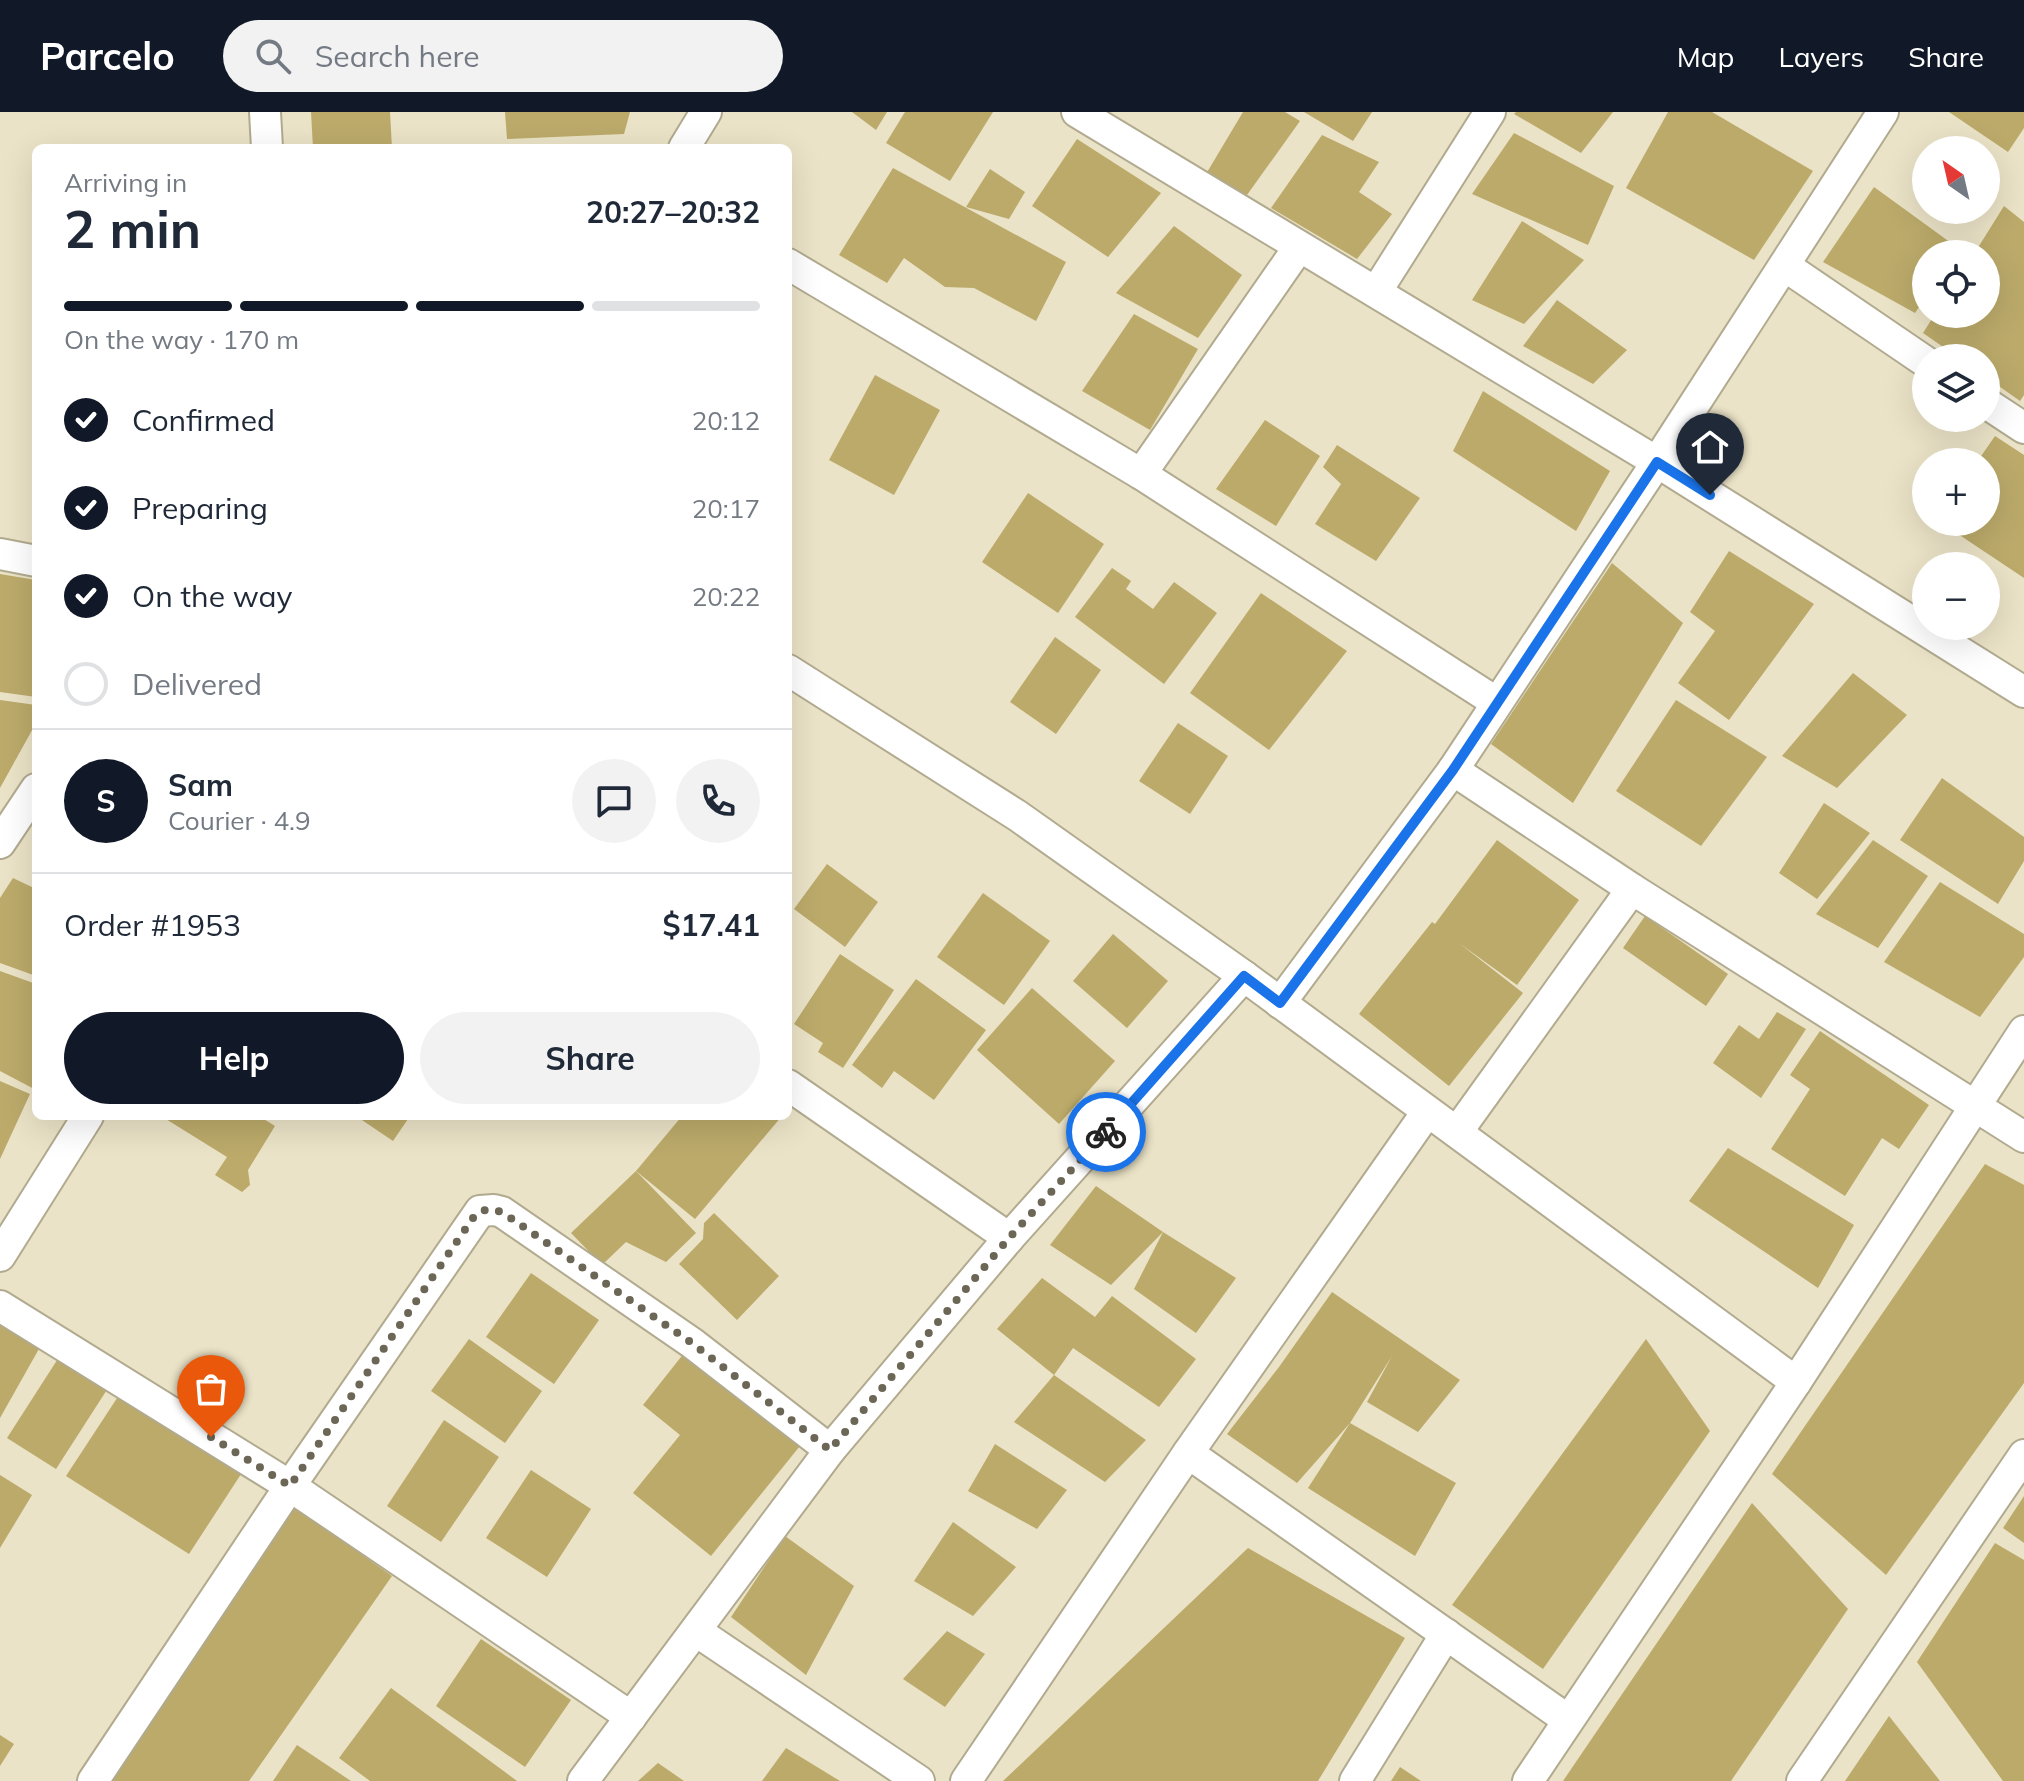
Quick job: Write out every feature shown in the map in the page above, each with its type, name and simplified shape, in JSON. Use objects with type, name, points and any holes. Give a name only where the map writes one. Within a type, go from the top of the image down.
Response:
[{"type":"street","points":[[265,112],[267,144]]},
{"type":"street","points":[[686,144],[706,112]]},
{"type":"street","points":[[1077,112],[1657,462],[2024,692]]},
{"type":"street","points":[[1376,292],[1490,112]]},
{"type":"street","points":[[1280,1003],[1453,770],[1883,112]]},
{"type":"street","points":[[1141,474],[1299,247]]},
{"type":"street","points":[[792,266],[1141,474],[1496,702]]},
{"type":"street","points":[[1785,266],[1912,352]]},
{"type":"street","points":[[2000,412],[2024,428]]},
{"type":"street","points":[[0,554],[32,560]]},
{"type":"street","points":[[792,673],[1018,816],[1244,976],[1796,1382]]},
{"type":"street","points":[[1453,770],[1632,889],[2024,1137]]},
{"type":"street","points":[[0,843],[32,795]]},
{"type":"street","points":[[1457,1132],[1632,889]]},
{"type":"street","points":[[583,1781],[830,1450],[1009,1238],[1244,976]]},
{"type":"street","points":[[1528,1781],[1796,1382],[2024,1031]]},
{"type":"street","points":[[792,1088],[1009,1238]]},
{"type":"street","points":[[966,1781],[1188,1453],[1427,1112]]},
{"type":"street","points":[[0,1256],[85,1120]]},
{"type":"street","points":[[93,1781],[475,1215],[487,1210],[502,1212],[692,1343],[830,1450]]},
{"type":"street","points":[[0,1306],[290,1486],[631,1717]]},
{"type":"street","points":[[1188,1453],[1568,1720]]},
{"type":"street","points":[[1802,1781],[2024,1455]]},
{"type":"street","points":[[696,1631],[919,1781]]},
{"type":"street","points":[[1355,1781],[1446,1634]]},
{"type":"building","points":[[311,112],[390,112],[392,144],[313,144]]},
{"type":"building","points":[[505,112],[630,112],[624,134],[507,139]]},
{"type":"building","points":[[852,112],[887,112],[876,130]]},
{"type":"building","points":[[905,112],[993,112],[950,181],[886,143]]},
{"type":"building","points":[[1243,112],[1285,112],[1300,121],[1247,195],[1203,179]]},
{"type":"building","points":[[1304,112],[1372,112],[1353,141]]},
{"type":"building","points":[[1613,112],[1581,153],[1514,114]]},
{"type":"building","points":[[1668,112],[1712,112],[1813,171],[1754,260],[1626,188]]},
{"type":"building","points":[[1949,112],[2024,112],[2024,128],[2008,152],[2000,147],[2000,136],[1984,136]]},
{"type":"building","points":[[1514,133],[1614,186],[1588,245],[1472,194]]},
{"type":"building","points":[[1322,135],[1379,162],[1359,192],[1392,214],[1357,259],[1271,208]]},
{"type":"building","points":[[1077,139],[1161,193],[1108,257],[1032,206]]},
{"type":"building","points":[[893,168],[1066,262],[1036,321],[974,288],[945,287],[904,258],[887,283],[839,255]]},
{"type":"building","points":[[990,169],[1025,192],[1009,219],[966,207]]},
{"type":"building","points":[[1874,187],[1912,215],[1912,224],[1925,224],[1947,240],[1912,240],[1912,311],[1823,262]]},
{"type":"building","points":[[2004,206],[2024,222],[2024,395],[2020,401],[2000,387],[2000,344],[1939,344],[1923,333],[1926,328],[2000,328],[2000,240],[1983,240],[1993,224],[2000,224],[2000,212]]},
{"type":"building","points":[[1522,221],[1584,260],[1524,324],[1472,300]]},
{"type":"building","points":[[1174,226],[1242,275],[1198,338],[1116,293]]},
{"type":"building","points":[[1557,300],[1627,350],[1593,384],[1523,346]]},
{"type":"building","points":[[1134,314],[1198,349],[1150,430],[1082,391]]},
{"type":"building","points":[[875,375],[940,410],[894,495],[829,460]]},
{"type":"building","points":[[1483,391],[1610,471],[1576,531],[1453,451]]},
{"type":"building","points":[[1265,420],[1320,456],[1276,526],[1216,489]]},
{"type":"building","points":[[1995,436],[2024,455],[2024,578],[2000,562],[2000,552],[1985,552],[1961,536],[2000,536],[2000,448],[1987,448]]},
{"type":"building","points":[[1337,445],[1420,498],[1376,561],[1315,524],[1341,484],[1323,467]]},
{"type":"building","points":[[1028,493],[1104,544],[1058,613],[982,562]]},
{"type":"building","points":[[1729,551],[1814,604],[1729,720],[1678,683],[1715,631],[1690,612]]},
{"type":"building","points":[[1612,563],[1683,623],[1573,803],[1491,744]]},
{"type":"building","points":[[1112,568],[1131,581],[1126,589],[1153,609],[1174,582],[1217,613],[1164,684],[1075,617]]},
{"type":"building","points":[[0,574],[32,579],[32,696],[0,692]]},
{"type":"building","points":[[1261,593],[1347,651],[1269,750],[1190,693]]},
{"type":"building","points":[[1055,637],[1101,670],[1056,734],[1010,702]]},
{"type":"building","points":[[1853,673],[1907,715],[1837,788],[1782,756]]},
{"type":"building","points":[[0,700],[32,704],[32,730],[0,788]]},
{"type":"building","points":[[1676,700],[1767,757],[1701,846],[1616,791]]},
{"type":"building","points":[[1178,723],[1228,756],[1190,814],[1139,781]]},
{"type":"building","points":[[1942,778],[2024,837],[2024,861],[1998,904],[1900,840]]},
{"type":"building","points":[[1824,803],[1870,833],[1817,899],[1779,873]]},
{"type":"building","points":[[1497,840],[1579,900],[1517,985],[1459,943],[1523,993],[1449,1086],[1359,1014],[1432,922],[1435,924]]},
{"type":"building","points":[[1873,840],[1928,876],[1878,948],[1816,914]]},
{"type":"building","points":[[827,864],[878,902],[845,947],[794,909]]},
{"type":"building","points":[[13,878],[32,887],[32,975],[0,963],[0,898]]},
{"type":"building","points":[[1940,882],[2024,934],[2024,957],[1980,1017],[1884,962]]},
{"type":"building","points":[[983,893],[1050,941],[1004,1005],[937,957]]},
{"type":"building","points":[[1645,916],[1728,974],[1706,1006],[1623,948]]},
{"type":"building","points":[[1113,934],[1168,981],[1127,1028],[1073,981]]},
{"type":"building","points":[[840,954],[894,990],[843,1068],[818,1052],[823,1043],[794,1024]]},
{"type":"building","points":[[0,971],[32,983],[32,1088],[0,1071]]},
{"type":"building","points":[[916,979],[986,1030],[934,1100],[894,1071],[882,1088],[852,1065]]},
{"type":"building","points":[[1032,988],[1115,1061],[1059,1124],[977,1050]]},
{"type":"building","points":[[1777,1012],[1806,1029],[1761,1098],[1713,1063],[1739,1025],[1759,1039]]},
{"type":"building","points":[[1820,1031],[1929,1105],[1899,1149],[1882,1138],[1845,1196],[1771,1149],[1810,1089],[1790,1075]]},
{"type":"building","points":[[0,1081],[30,1094],[0,1159]]},
{"type":"building","points":[[167,1120],[265,1120],[275,1126],[248,1170],[250,1185],[242,1192],[215,1175],[227,1157]]},
{"type":"building","points":[[362,1120],[407,1120],[393,1141]]},
{"type":"building","points":[[679,1120],[779,1120],[695,1219],[636,1171]]},
{"type":"building","points":[[1728,1148],[1854,1225],[1818,1288],[1689,1201]]},
{"type":"building","points":[[1985,1164],[2024,1185],[2024,1383],[1886,1575],[1772,1474]]},
{"type":"building","points":[[636,1171],[696,1233],[666,1262],[626,1242],[602,1265],[571,1233]]},
{"type":"building","points":[[1096,1186],[1163,1232],[1111,1285],[1050,1245]]},
{"type":"building","points":[[714,1213],[779,1276],[737,1320],[679,1264],[703,1239],[704,1223]]},
{"type":"building","points":[[1163,1232],[1236,1278],[1196,1333],[1134,1289]]},
{"type":"building","points":[[531,1273],[599,1320],[554,1384],[486,1337]]},
{"type":"building","points":[[1042,1278],[1095,1317],[1112,1296],[1196,1359],[1159,1407],[1073,1348],[1054,1375],[997,1329]]},
{"type":"building","points":[[1332,1292],[1460,1380],[1418,1432],[1367,1402],[1392,1356],[1350,1423],[1297,1483],[1227,1434]]},
{"type":"building","points":[[0,1316],[44,1340],[0,1418]]},
{"type":"building","points":[[469,1339],[542,1391],[505,1443],[431,1391]]},
{"type":"building","points":[[1646,1339],[1710,1431],[1543,1669],[1452,1605]]},
{"type":"building","points":[[692,1343],[808,1436],[711,1556],[633,1493],[680,1435],[643,1405]]},
{"type":"building","points":[[61,1354],[110,1385],[56,1469],[7,1438]]},
{"type":"building","points":[[1054,1375],[1146,1440],[1105,1482],[1014,1422]]},
{"type":"building","points":[[123,1389],[245,1468],[189,1554],[66,1476]]},
{"type":"building","points":[[444,1420],[499,1457],[441,1542],[387,1506]]},
{"type":"building","points":[[1350,1423],[1456,1483],[1415,1556],[1308,1488]]},
{"type":"building","points":[[995,1444],[1067,1490],[1037,1529],[968,1491]]},
{"type":"building","points":[[531,1470],[591,1509],[547,1577],[486,1538]]},
{"type":"building","points":[[0,1475],[32,1495],[0,1548]]},
{"type":"building","points":[[2024,1496],[2024,1543],[2003,1528]]},
{"type":"building","points":[[287,1502],[392,1576],[249,1781],[93,1781]]},
{"type":"building","points":[[1752,1503],[1848,1609],[1731,1781],[1563,1781]]},
{"type":"building","points":[[953,1522],[1016,1567],[973,1616],[914,1581]]},
{"type":"building","points":[[785,1536],[854,1586],[806,1675],[731,1617]]},
{"type":"building","points":[[1995,1543],[2024,1560],[2024,1781],[2003,1781],[1917,1662]]},
{"type":"building","points":[[1248,1548],[1405,1638],[1318,1781],[1003,1781]]},
{"type":"building","points":[[947,1631],[985,1654],[945,1707],[903,1679]]},
{"type":"building","points":[[481,1639],[571,1700],[525,1767],[436,1706]]},
{"type":"building","points":[[391,1688],[517,1781],[370,1781],[339,1758]]},
{"type":"building","points":[[1889,1716],[1940,1781],[1845,1781]]},
{"type":"building","points":[[0,1735],[14,1744],[0,1766]]},
{"type":"building","points":[[297,1745],[351,1781],[273,1781]]},
{"type":"building","points":[[786,1748],[840,1781],[762,1781]]},
{"type":"building","points":[[658,1763],[684,1781],[638,1781]]},
{"type":"building","points":[[1400,1767],[1421,1781],[1391,1781]]},
{"type":"way so far","points":[[211,1437],[290,1486],[475,1215],[480,1211],[494,1210],[502,1212],[692,1343],[830,1450],[1009,1238],[1106,1132]]},
{"type":"route","points":[[1106,1132],[1244,976],[1280,1003],[1453,770],[1657,462],[1710,495]]}]
